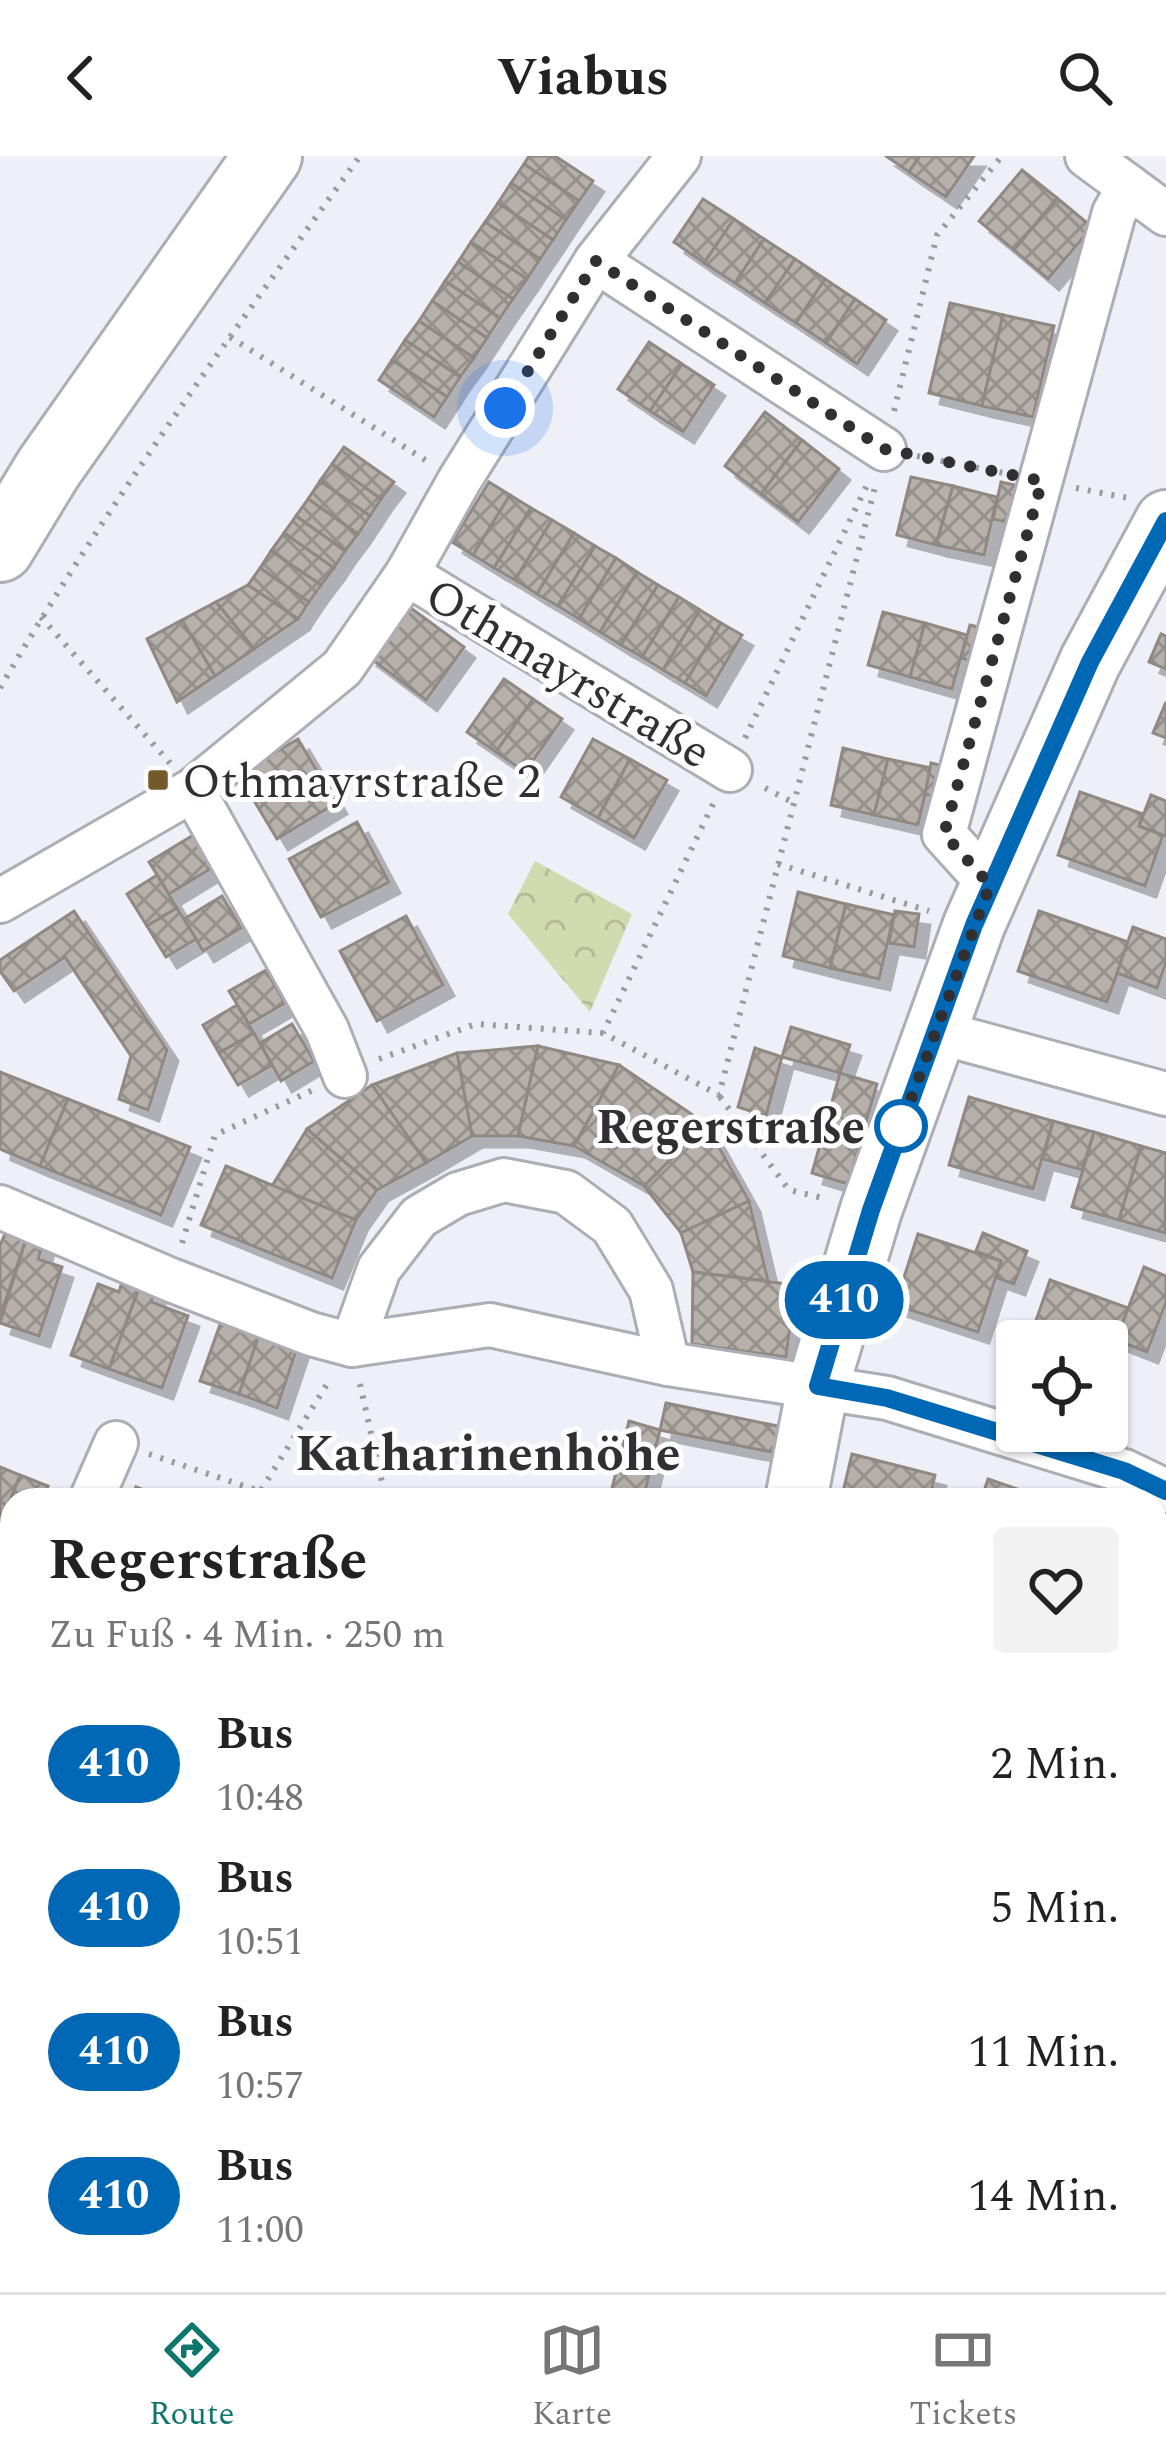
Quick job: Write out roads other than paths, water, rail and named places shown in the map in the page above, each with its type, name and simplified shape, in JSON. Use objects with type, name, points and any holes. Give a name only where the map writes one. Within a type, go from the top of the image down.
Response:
[{"type":"main road","points":[[0,548],[49,469],[268,156]]},
{"type":"street","name":"Othmayrstraße","points":[[0,901],[193,790],[342,668],[407,574],[596,261],[680,156]]},
{"type":"street","points":[[1087,156],[1166,214]]},
{"type":"street","points":[[982,905],[944,834],[1114,213],[1129,187]]},
{"type":"street","points":[[596,261],[884,449]]},
{"type":"street","points":[[798,1488],[818,1386],[871,1210],[934,1031],[982,905],[1156,511]]},
{"type":"street","name":"Othmayrstraße","points":[[407,574],[730,770]]},
{"type":"street","points":[[193,790],[327,1030],[345,1076]]},
{"type":"street","points":[[934,1031],[1166,1094]]},
{"type":"street","points":[[352,1345],[380,1269],[418,1217],[458,1194],[504,1180],[566,1192],[612,1226],[651,1291],[668,1364]]},
{"type":"street","points":[[0,1207],[171,1280],[352,1345],[490,1325],[668,1364],[887,1398],[1124,1471],[1160,1488]]},
{"type":"street","points":[[96,1488],[116,1443]]},
{"type":"place","name":"Othmayrstraße 2","points":[[158,780]]},
{"type":"place","name":"Regerstraße","points":[[901,1126]]},
{"type":"district","name":"Katharinenhöhe","points":[[488,1452]]}]
